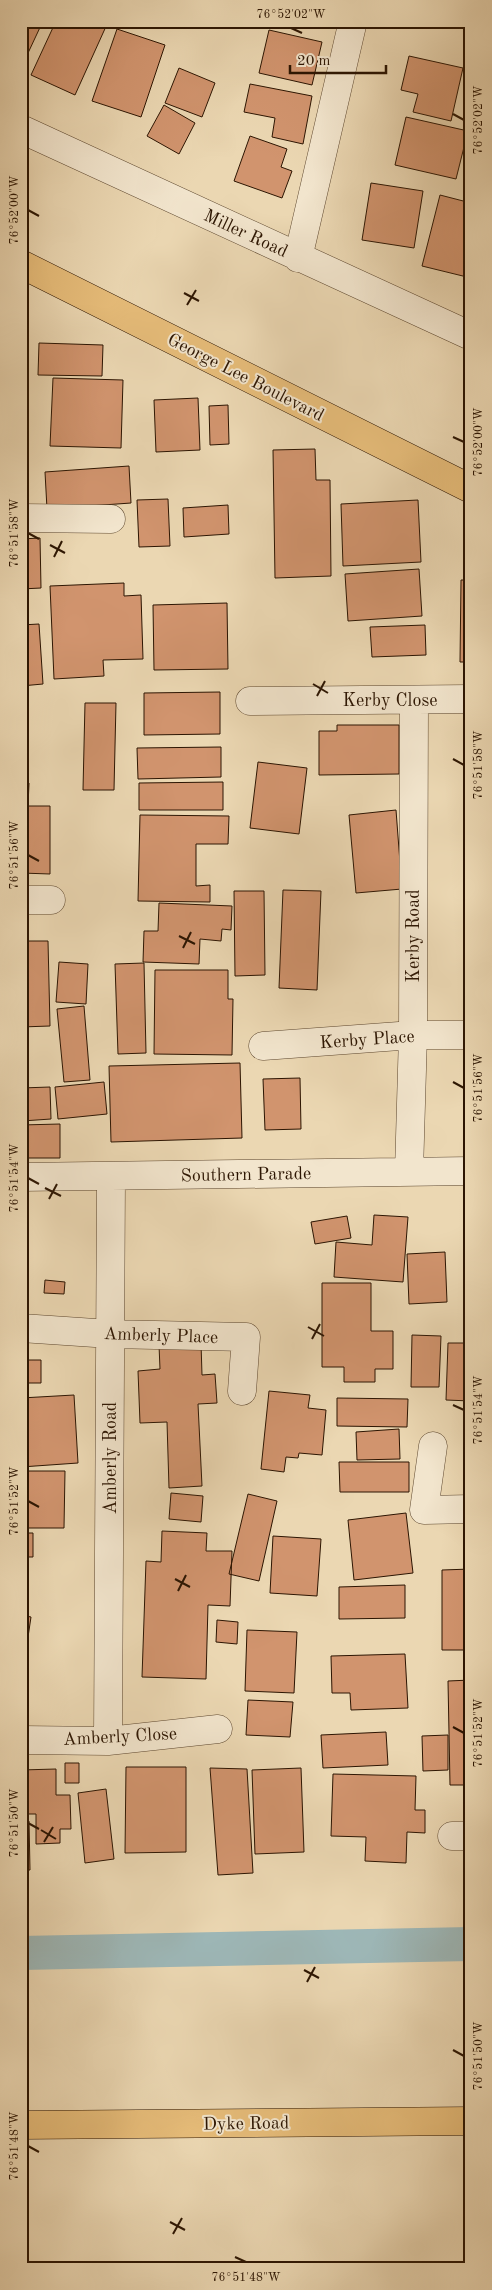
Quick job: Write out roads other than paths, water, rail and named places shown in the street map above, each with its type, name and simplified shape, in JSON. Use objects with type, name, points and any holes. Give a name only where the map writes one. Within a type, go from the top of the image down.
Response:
[{"type":"main road","name":"George Lee Boulevard","points":[[21,264],[471,489]]},
{"type":"main road","name":"Dyke Road","points":[[21,2125],[471,2120]]},
{"type":"street","points":[[298,258],[353,21]]},
{"type":"street","name":"Miller Road","points":[[21,129],[471,336]]},
{"type":"street","points":[[21,518],[111,519]]},
{"type":"street","name":"Kerby Close","points":[[250,701],[471,700]]},
{"type":"street","name":"Kerby Road","points":[[409,1172],[413,1035],[414,701]]},
{"type":"street","points":[[21,900],[51,900]]},
{"type":"street","name":"Kerby Place","points":[[263,1046],[413,1035],[471,1035]]},
{"type":"street","name":"Southern Parade","points":[[21,1177],[471,1171]]},
{"type":"street","name":"Amberly Road","points":[[108,1741],[111,1176]]},
{"type":"street","name":"Amberly Place","points":[[21,1328],[110,1334],[246,1337],[242,1392]]},
{"type":"street","points":[[433,1446],[424,1510],[471,1508]]},
{"type":"street","name":"Amberly Close","points":[[21,1740],[108,1741],[218,1729]]},
{"type":"waterway","points":[[21,1953],[471,1944]]}]
